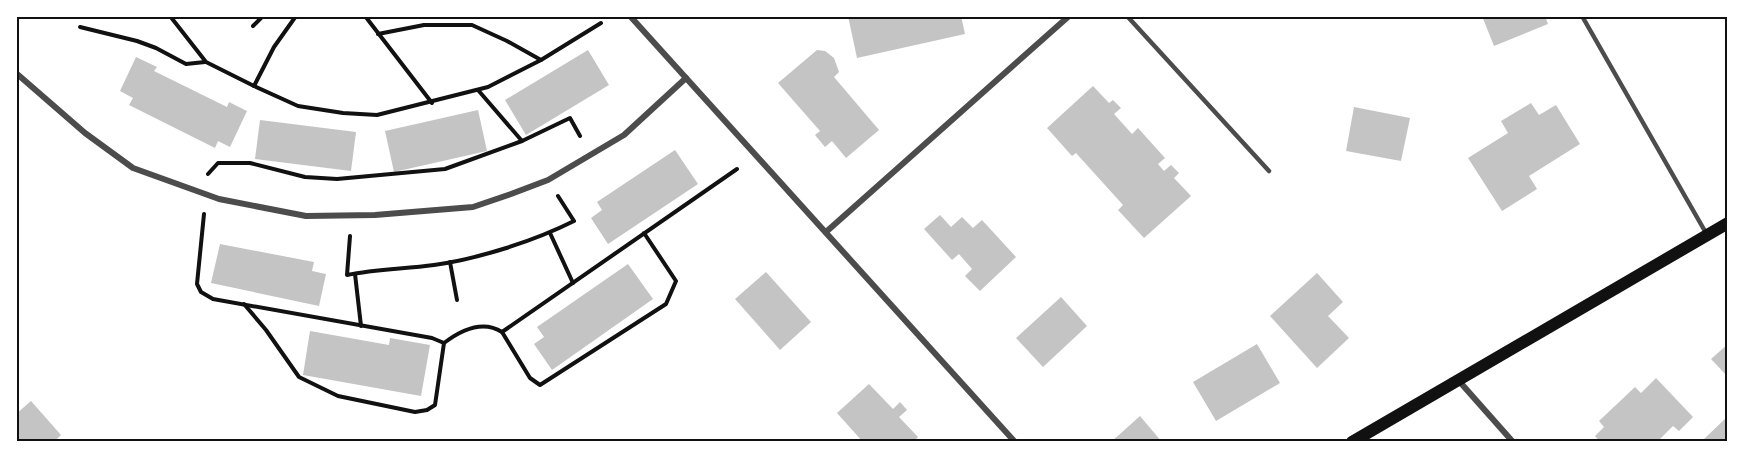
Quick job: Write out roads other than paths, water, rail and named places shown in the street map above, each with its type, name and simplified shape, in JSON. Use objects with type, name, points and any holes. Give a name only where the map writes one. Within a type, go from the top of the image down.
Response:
[{"type":"main road","points":[[1352,441],[1728,223]]},
{"type":"street","points":[[630,16],[1015,441]]},
{"type":"street","points":[[826,232],[1069,16]]},
{"type":"street","points":[[16,73],[85,133],[133,168],[219,199],[306,216],[375,215],[473,207],[511,194],[548,180],[624,135],[686,78]]},
{"type":"street","points":[[1459,381],[1513,441]]},
{"type":"lane","points":[[1127,16],[1269,171]]},
{"type":"lane","points":[[1582,16],[1708,235]]}]
